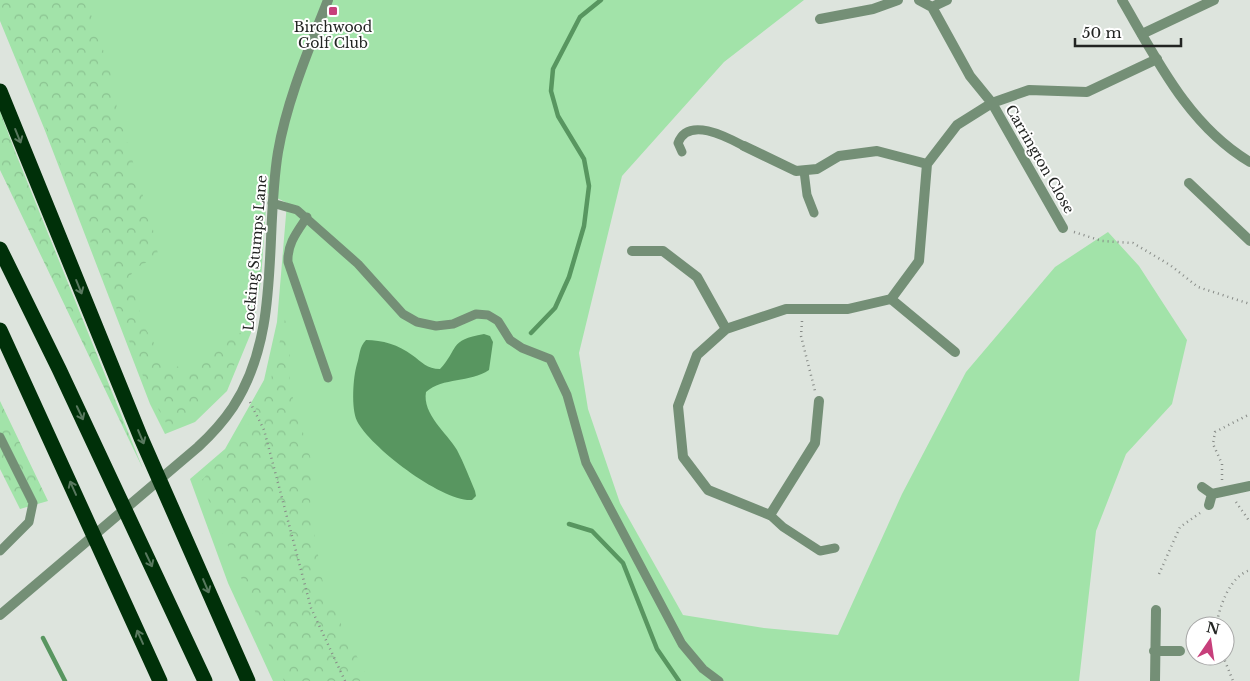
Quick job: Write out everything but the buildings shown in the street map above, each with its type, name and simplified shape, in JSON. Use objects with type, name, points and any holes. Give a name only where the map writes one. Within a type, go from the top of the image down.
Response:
[{"type":"highway","points":[[0,90],[134,420],[248,681]]},
{"type":"highway","points":[[0,236],[59,369]]},
{"type":"highway","points":[[0,249],[59,369],[206,681]]},
{"type":"highway","points":[[0,330],[22,374],[160,681]]},
{"type":"highway","points":[[0,334],[22,374]]},
{"type":"street","name":"Locking Stumps Lane","points":[[0,615],[198,447],[217,428],[244,388],[255,363],[264,331],[272,203],[278,151],[291,102],[328,0]]},
{"type":"street","points":[[820,19],[873,10],[898,0]]},
{"type":"street","points":[[919,0],[932,7],[946,0]]},
{"type":"street","points":[[1122,0],[1189,109],[1209,133],[1233,152],[1250,162]]},
{"type":"street","points":[[1142,34],[1202,2],[1214,0]]},
{"type":"street","name":"Carrington Close","points":[[932,7],[970,76],[992,103],[1063,228]]},
{"type":"street","name":"Carrington Close","points":[[927,164],[957,124],[992,103],[1029,90],[1087,92],[1157,59]]},
{"type":"street","points":[[744,146],[796,171],[804,172],[817,169],[839,156],[877,151],[927,164],[919,261],[891,299],[848,308],[786,310],[726,329],[697,355],[678,406],[683,457],[708,490],[770,514],[815,443],[819,400]]},
{"type":"street","points":[[1188,183],[1250,241]]},
{"type":"street","points":[[632,251],[664,251],[697,276],[726,329]]},
{"type":"street","points":[[891,299],[955,352]]},
{"type":"street","points":[[1202,487],[1221,491],[1250,486]]},
{"type":"street","points":[[1209,506],[1221,491]]},
{"type":"street","points":[[1155,681],[1156,610]]},
{"type":"street","points":[[1154,651],[1180,651]]},
{"type":"lane","points":[[682,152],[678,143],[681,137],[691,131],[717,133],[744,146]]},
{"type":"lane","points":[[804,172],[807,195],[814,213]]},
{"type":"lane","points":[[272,203],[297,210],[307,218],[358,264],[403,314],[417,322],[436,326],[453,324],[476,314],[488,315],[498,321],[510,340],[522,348],[550,359],[567,395],[576,420],[579,442],[591,471],[682,644],[703,669],[719,681]]},
{"type":"lane","points":[[307,218],[292,240],[287,252],[288,262],[328,378]]},
{"type":"lane","points":[[0,438],[33,503],[29,522],[0,551]]},
{"type":"lane","points":[[770,514],[783,528],[815,549],[828,551],[835,548]]},
{"type":"path","points":[[1063,228],[1102,241],[1133,243],[1170,265],[1198,287],[1250,304]]},
{"type":"path","points":[[802,309],[802,336],[819,400]]},
{"type":"path","points":[[244,388],[264,430],[311,608],[344,681]]},
{"type":"path","points":[[1250,414],[1215,432],[1213,444],[1222,464],[1221,491],[1250,522]]},
{"type":"path","points":[[1159,574],[1180,527],[1209,506]]},
{"type":"path","points":[[1220,616],[1230,588],[1238,576],[1250,570]]},
{"type":"path","points":[[1228,666],[1233,681]]},
{"type":"green space","name":"Birchwood Golf Club","points":[[0,0],[804,0],[724,62],[622,176],[579,353],[588,409],[620,503],[683,615],[764,628],[838,635],[902,494],[966,372],[1055,267],[1108,232],[1139,266],[1187,340],[1172,404],[1126,454],[1096,531],[1079,681],[273,681],[228,583],[190,479],[225,449],[264,380],[277,322],[287,203],[267,193],[261,280],[253,328],[227,391],[195,422],[165,434],[150,404],[44,128],[0,21]]},
{"type":"green space","points":[[0,0],[86,0],[110,70],[117,108],[156,240],[158,256],[134,269],[129,279],[145,328],[166,363],[192,371],[234,332],[246,334],[227,384],[197,415],[169,428],[150,394],[12,41]]},
{"type":"green space","points":[[0,111],[16,154],[143,469],[0,170]]},
{"type":"green space","points":[[286,315],[290,354],[290,388],[312,463],[310,509],[324,589],[369,681],[284,681],[201,481],[241,438],[271,379]]},
{"type":"green space","points":[[0,401],[48,501],[20,509],[0,469]]},
{"type":"shaded area","points":[[484,334],[490,336],[493,342],[489,370],[474,377],[440,384],[426,392],[426,400],[431,416],[457,450],[475,491],[476,496],[472,500],[459,498],[426,483],[376,445],[357,421],[353,401],[354,384],[360,351],[366,340],[384,342],[396,346],[407,351],[422,363],[435,369],[440,369],[459,342]]},
{"type":"waterway","points":[[531,333],[555,308],[569,277],[584,226],[589,186],[584,159],[558,116],[551,91],[553,69],[580,17],[601,0]]},
{"type":"waterway","points":[[569,524],[592,531],[623,563],[657,649],[679,681]]},
{"type":"waterway","points":[[43,638],[65,681]]},
{"type":"place","name":"Birchwood Golf Club","points":[[333,11]]}]
